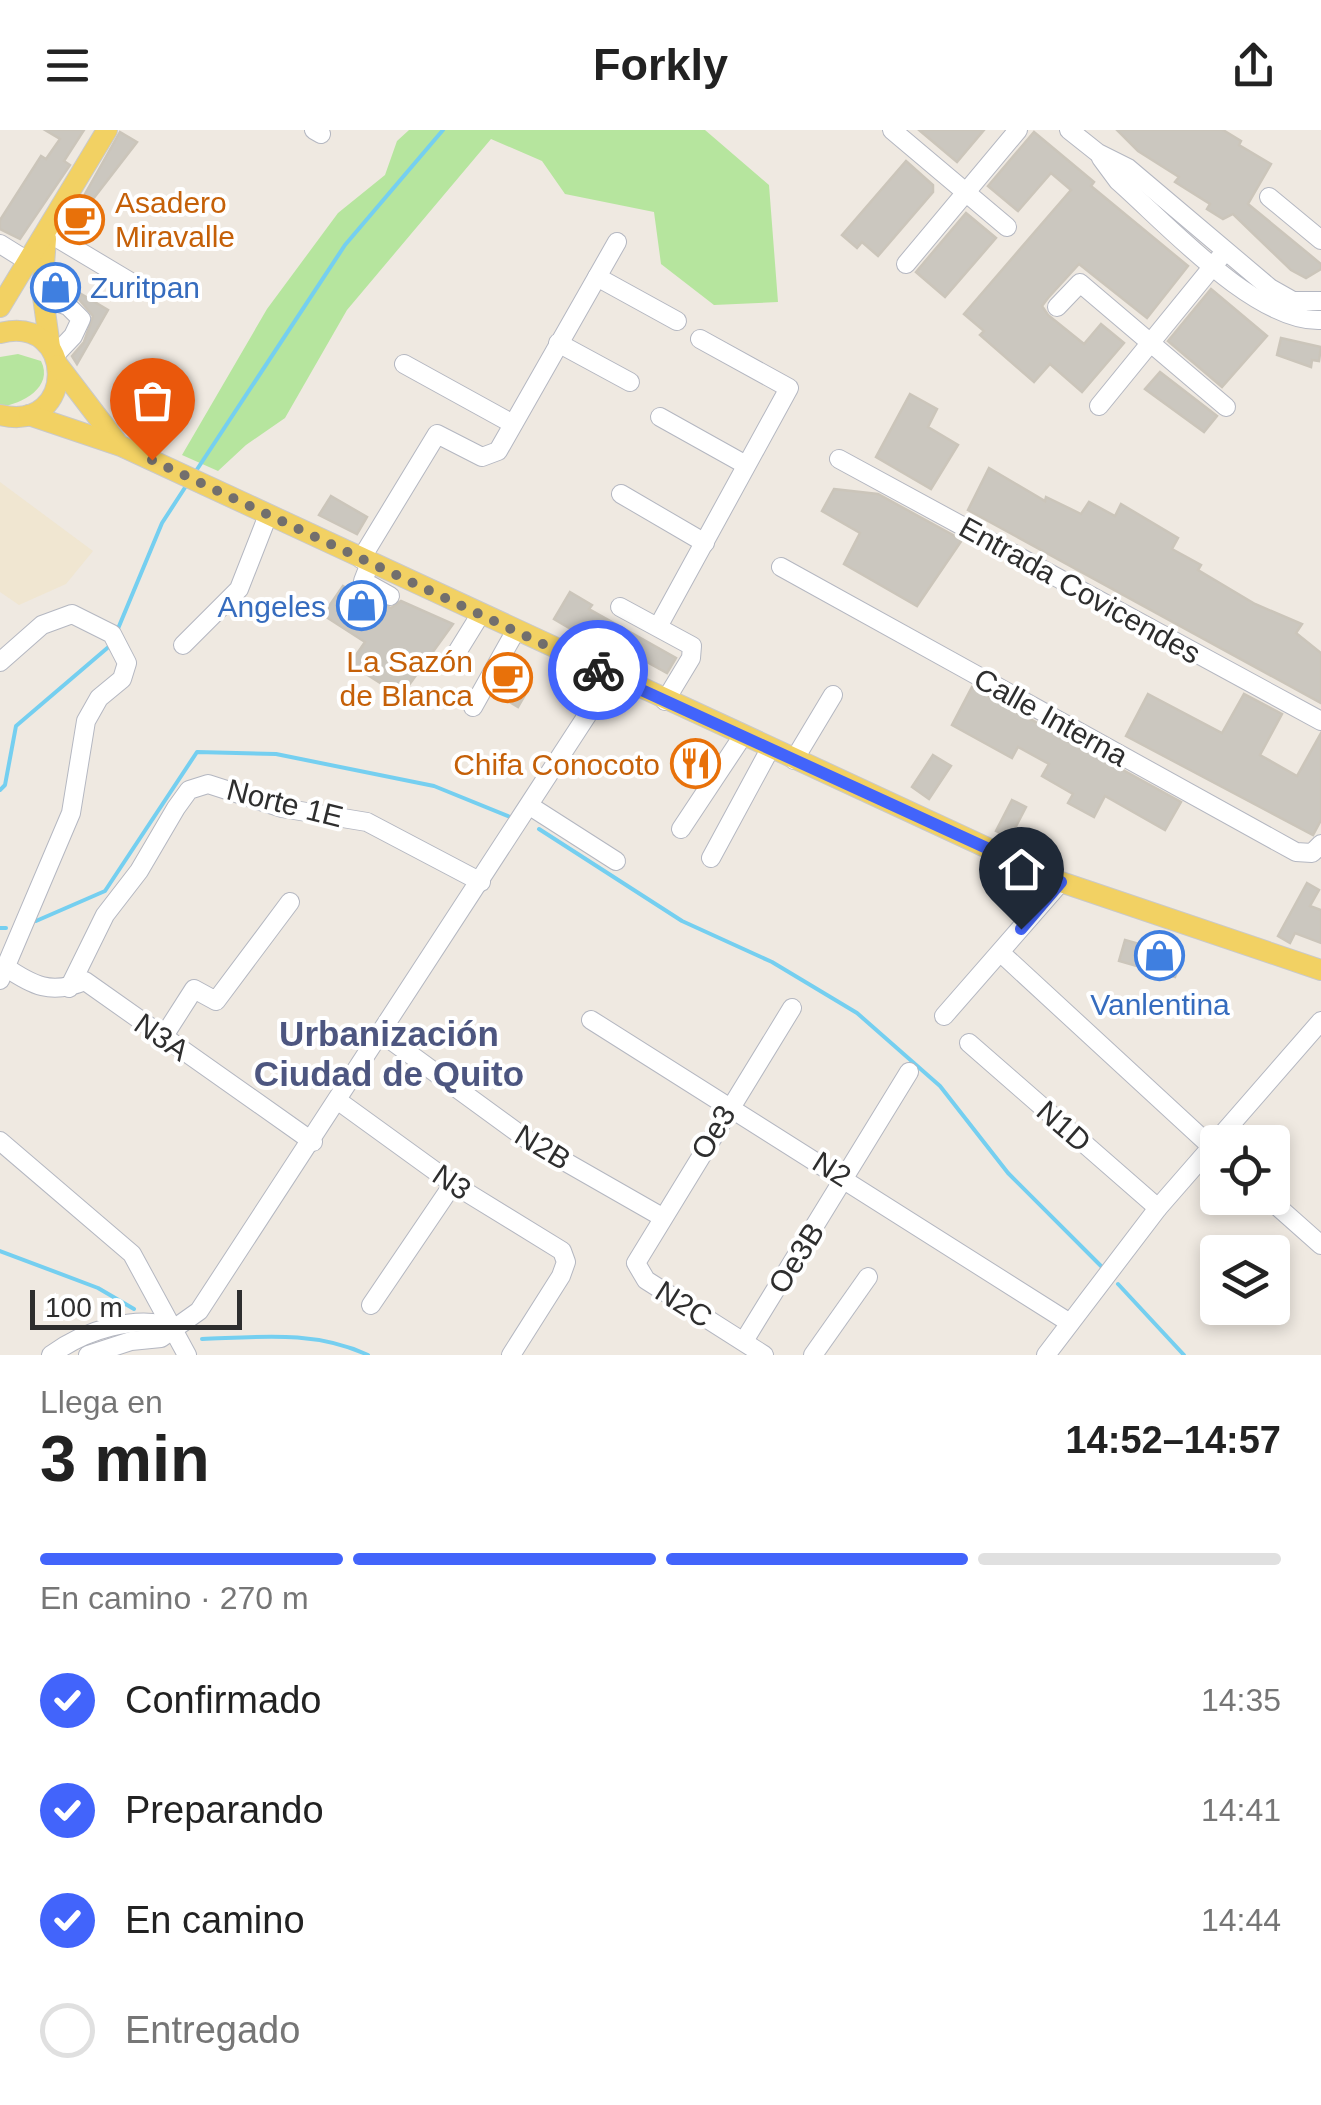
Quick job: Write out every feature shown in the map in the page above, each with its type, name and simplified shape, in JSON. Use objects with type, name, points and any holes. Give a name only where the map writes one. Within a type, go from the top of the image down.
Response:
[{"type":"main road","points":[[0,307],[107,130]]},
{"type":"main road","points":[[29,415],[54,395],[54,355],[42,297],[47,232]]},
{"type":"main road","points":[[0,334],[20,330],[54,355],[86,406],[121,446]]},
{"type":"main road","points":[[0,415],[29,415],[121,446],[1061,882],[1321,970]]},
{"type":"street","points":[[892,130],[1007,227]]},
{"type":"street","points":[[906,264],[1018,130]]},
{"type":"street","points":[[1078,133],[1118,181],[1184,227],[1220,258],[1259,302],[1288,316],[1321,320]]},
{"type":"street","points":[[1269,197],[1321,240]]},
{"type":"street","points":[[47,232],[130,281]]},
{"type":"street","points":[[390,596],[363,580],[365,561],[437,434],[482,457],[492,456],[617,242]]},
{"type":"street","points":[[0,244],[28,262]]},
{"type":"street","points":[[1220,258],[1293,301],[1321,301]]},
{"type":"street","points":[[1099,406],[1220,258]]},
{"type":"street","points":[[597,276],[677,321]]},
{"type":"street","points":[[1057,307],[1080,282],[1226,407]]},
{"type":"street","points":[[42,297],[68,306],[80,319],[73,336],[54,355]]},
{"type":"street","points":[[660,625],[789,388],[700,338]]},
{"type":"street","points":[[558,343],[630,382]]},
{"type":"street","points":[[404,364],[512,424]]},
{"type":"street","points":[[660,417],[746,466]]},
{"type":"street","name":"Entrada Covicendes","points":[[839,459],[1321,721]]},
{"type":"street","points":[[621,494],[705,542]]},
{"type":"street","points":[[183,645],[239,590],[268,515]]},
{"type":"street","name":"Calle Interna","points":[[781,567],[1296,852],[1312,853],[1321,844]]},
{"type":"street","points":[[620,607],[660,625],[692,646],[691,658],[664,701]]},
{"type":"street","points":[[0,662],[42,625],[64,615],[82,616],[116,640],[126,669],[99,698],[86,721],[71,813],[2,973]]},
{"type":"street","points":[[451,662],[480,615]]},
{"type":"street","points":[[473,707],[515,632]]},
{"type":"street","points":[[51,1355],[90,1349],[149,1321],[174,1328],[199,1311],[313,1142],[612,677]]},
{"type":"street","points":[[794,760],[833,695]]},
{"type":"street","points":[[681,828],[742,736]]},
{"type":"street","points":[[711,858],[770,750]]},
{"type":"street","name":"Norte 1E","points":[[69,988],[104,915],[139,871],[176,808],[189,790],[208,784],[282,808],[367,822],[480,882]]},
{"type":"street","points":[[530,806],[616,861]]},
{"type":"street","points":[[944,1016],[1061,882]]},
{"type":"street","points":[[162,1038],[194,988],[216,1001],[290,902]]},
{"type":"street","points":[[1001,952],[1200,1137]]},
{"type":"street","name":"N3A","points":[[2,973],[42,988],[69,988],[85,981],[313,1142]]},
{"type":"street","name":"Oe3","points":[[636,1258],[792,1008]]},
{"type":"street","name":"N2","points":[[592,1020],[846,1177],[1070,1323]]},
{"type":"street","points":[[1236,1125],[1320,1024]]},
{"type":"street","name":"N2B","points":[[381,1033],[529,1141],[662,1216]]},
{"type":"street","name":"N1D","points":[[970,1043],[1158,1208]]},
{"type":"street","name":"Oe3B","points":[[744,1341],[909,1072]]},
{"type":"street","name":"N3","points":[[337,1100],[453,1184],[562,1251],[566,1262],[512,1355]]},
{"type":"street","points":[[0,1141],[123,1244],[187,1355]]},
{"type":"street","points":[[1046,1355],[1158,1208],[1200,1166]]},
{"type":"street","points":[[371,1305],[453,1184]]},
{"type":"street","points":[[1288,1215],[1321,1244]]},
{"type":"street","name":"N2C","points":[[636,1258],[638,1271],[646,1280],[764,1355]]},
{"type":"street","points":[[813,1355],[868,1277]]},
{"type":"shaded area","points":[[0,482],[93,551],[66,584],[19,605],[0,592]]},
{"type":"green space","points":[[409,130],[705,130],[769,185],[778,302],[714,305],[661,264],[654,212],[565,194],[542,161],[491,139],[347,310],[285,418],[246,445],[218,471],[182,455],[267,309],[338,213],[385,175],[397,141]]},
{"type":"green space","points":[[18,354],[41,361],[43,379],[34,393],[0,407],[0,357]]},
{"type":"building","points":[[45,130],[84,130],[64,161],[70,165],[20,239],[0,229],[0,220],[41,156],[46,159],[60,139]]},
{"type":"building","points":[[919,130],[984,130],[957,162]]},
{"type":"building","points":[[1117,130],[1223,130],[1241,141],[1239,145],[1271,164],[1248,204],[1321,264],[1321,269],[1306,278],[1291,270],[1233,214],[1223,219],[1207,209],[1210,204],[1175,182],[1179,177],[1138,151]]},
{"type":"building","points":[[120,132],[137,142],[93,199],[85,194]]},
{"type":"building","points":[[1034,132],[1094,182],[1091,186],[1188,266],[1147,318],[1079,264],[1048,298],[1042,306],[1048,315],[1084,344],[1101,324],[1124,343],[1082,392],[1050,364],[1034,382],[980,335],[984,331],[964,314],[1071,190],[1051,173],[1018,211],[988,186]]},
{"type":"building","points":[[906,161],[933,185],[933,192],[878,256],[862,242],[857,248],[842,235]]},
{"type":"building","points":[[966,213],[996,238],[945,297],[916,272]]},
{"type":"building","points":[[61,282],[108,310],[77,364],[72,356],[84,342],[93,316],[77,297],[60,290]]},
{"type":"building","points":[[1211,289],[1267,336],[1222,387],[1168,341]]},
{"type":"building","points":[[1281,338],[1321,347],[1319,361],[1312,360],[1311,367],[1277,355]]},
{"type":"building","points":[[1160,372],[1217,416],[1204,432],[1145,389]]},
{"type":"building","points":[[910,394],[937,409],[928,427],[958,445],[931,489],[876,457]]},
{"type":"building","points":[[989,468],[1045,501],[1046,497],[1081,514],[1089,502],[1115,516],[1121,504],[1178,538],[1172,549],[1201,565],[1198,570],[1255,604],[1302,624],[1296,633],[1321,653],[1321,703],[968,510]]},
{"type":"building","points":[[834,489],[878,494],[962,540],[917,606],[844,564],[860,533],[822,511]]},
{"type":"building","points":[[331,496],[367,517],[357,534],[319,515]]},
{"type":"building","points":[[343,586],[377,608],[379,604],[391,608],[401,601],[453,624],[401,696],[350,664],[365,642],[323,615]]},
{"type":"building","points":[[570,592],[592,605],[589,609],[676,658],[667,673],[580,625],[576,632],[554,619]]},
{"type":"building","points":[[506,674],[529,688],[518,707],[495,693]]},
{"type":"building","points":[[972,687],[1181,802],[1165,830],[1105,796],[1094,817],[1068,803],[1073,794],[1042,776],[1049,764],[1018,747],[1012,758],[952,725]]},
{"type":"building","points":[[1148,694],[1222,733],[1244,694],[1282,714],[1260,755],[1297,776],[1321,733],[1321,820],[1313,835],[1126,736]]},
{"type":"building","name":"Chifa Conocoto","points":[[693,746],[712,760],[696,782],[678,769]]},
{"type":"building","points":[[933,755],[951,766],[929,799],[912,787]]},
{"type":"building","points":[[1012,800],[1026,807],[1010,838],[996,831]]},
{"type":"building","points":[[1307,883],[1319,890],[1310,906],[1321,910],[1321,943],[1295,933],[1290,943],[1278,936]]},
{"type":"building","points":[[1125,940],[1182,956],[1175,977],[1119,961]]},
{"type":"waterway","points":[[194,474],[345,245],[443,130]]},
{"type":"waterway","points":[[117,631],[162,523],[186,486]]},
{"type":"waterway","points":[[0,790],[5,785],[16,726],[112,644]]},
{"type":"waterway","points":[[36,921],[105,891],[197,752],[276,754],[434,786],[510,817]]},
{"type":"waterway","points":[[539,829],[682,921],[772,962],[857,1013],[940,1086],[1008,1173],[1102,1267]]},
{"type":"waterway","points":[[0,928],[6,928]]},
{"type":"waterway","points":[[0,1251],[98,1288],[134,1309]]},
{"type":"waterway","points":[[1118,1284],[1184,1355]]},
{"type":"waterway","points":[[202,1339],[307,1338],[368,1355]]},
{"type":"way so far","points":[[152,460],[598,670]]},
{"type":"place","name":"Asadero Miravalle","points":[[80,219]]},
{"type":"place","name":"Zuritpan","points":[[55,287]]},
{"type":"place","name":"Angeles","points":[[361,606]]},
{"type":"place","name":"La Sazón de Blanca","points":[[508,678]]},
{"type":"place","name":"Chifa Conocoto","points":[[695,764]]},
{"type":"place","name":"Vanlentina","points":[[1160,955]]},
{"type":"district","name":"Urbanización Ciudad de Quito","points":[[389,1053]]},
{"type":"route","points":[[598,670],[1061,882],[1021,929]]}]
